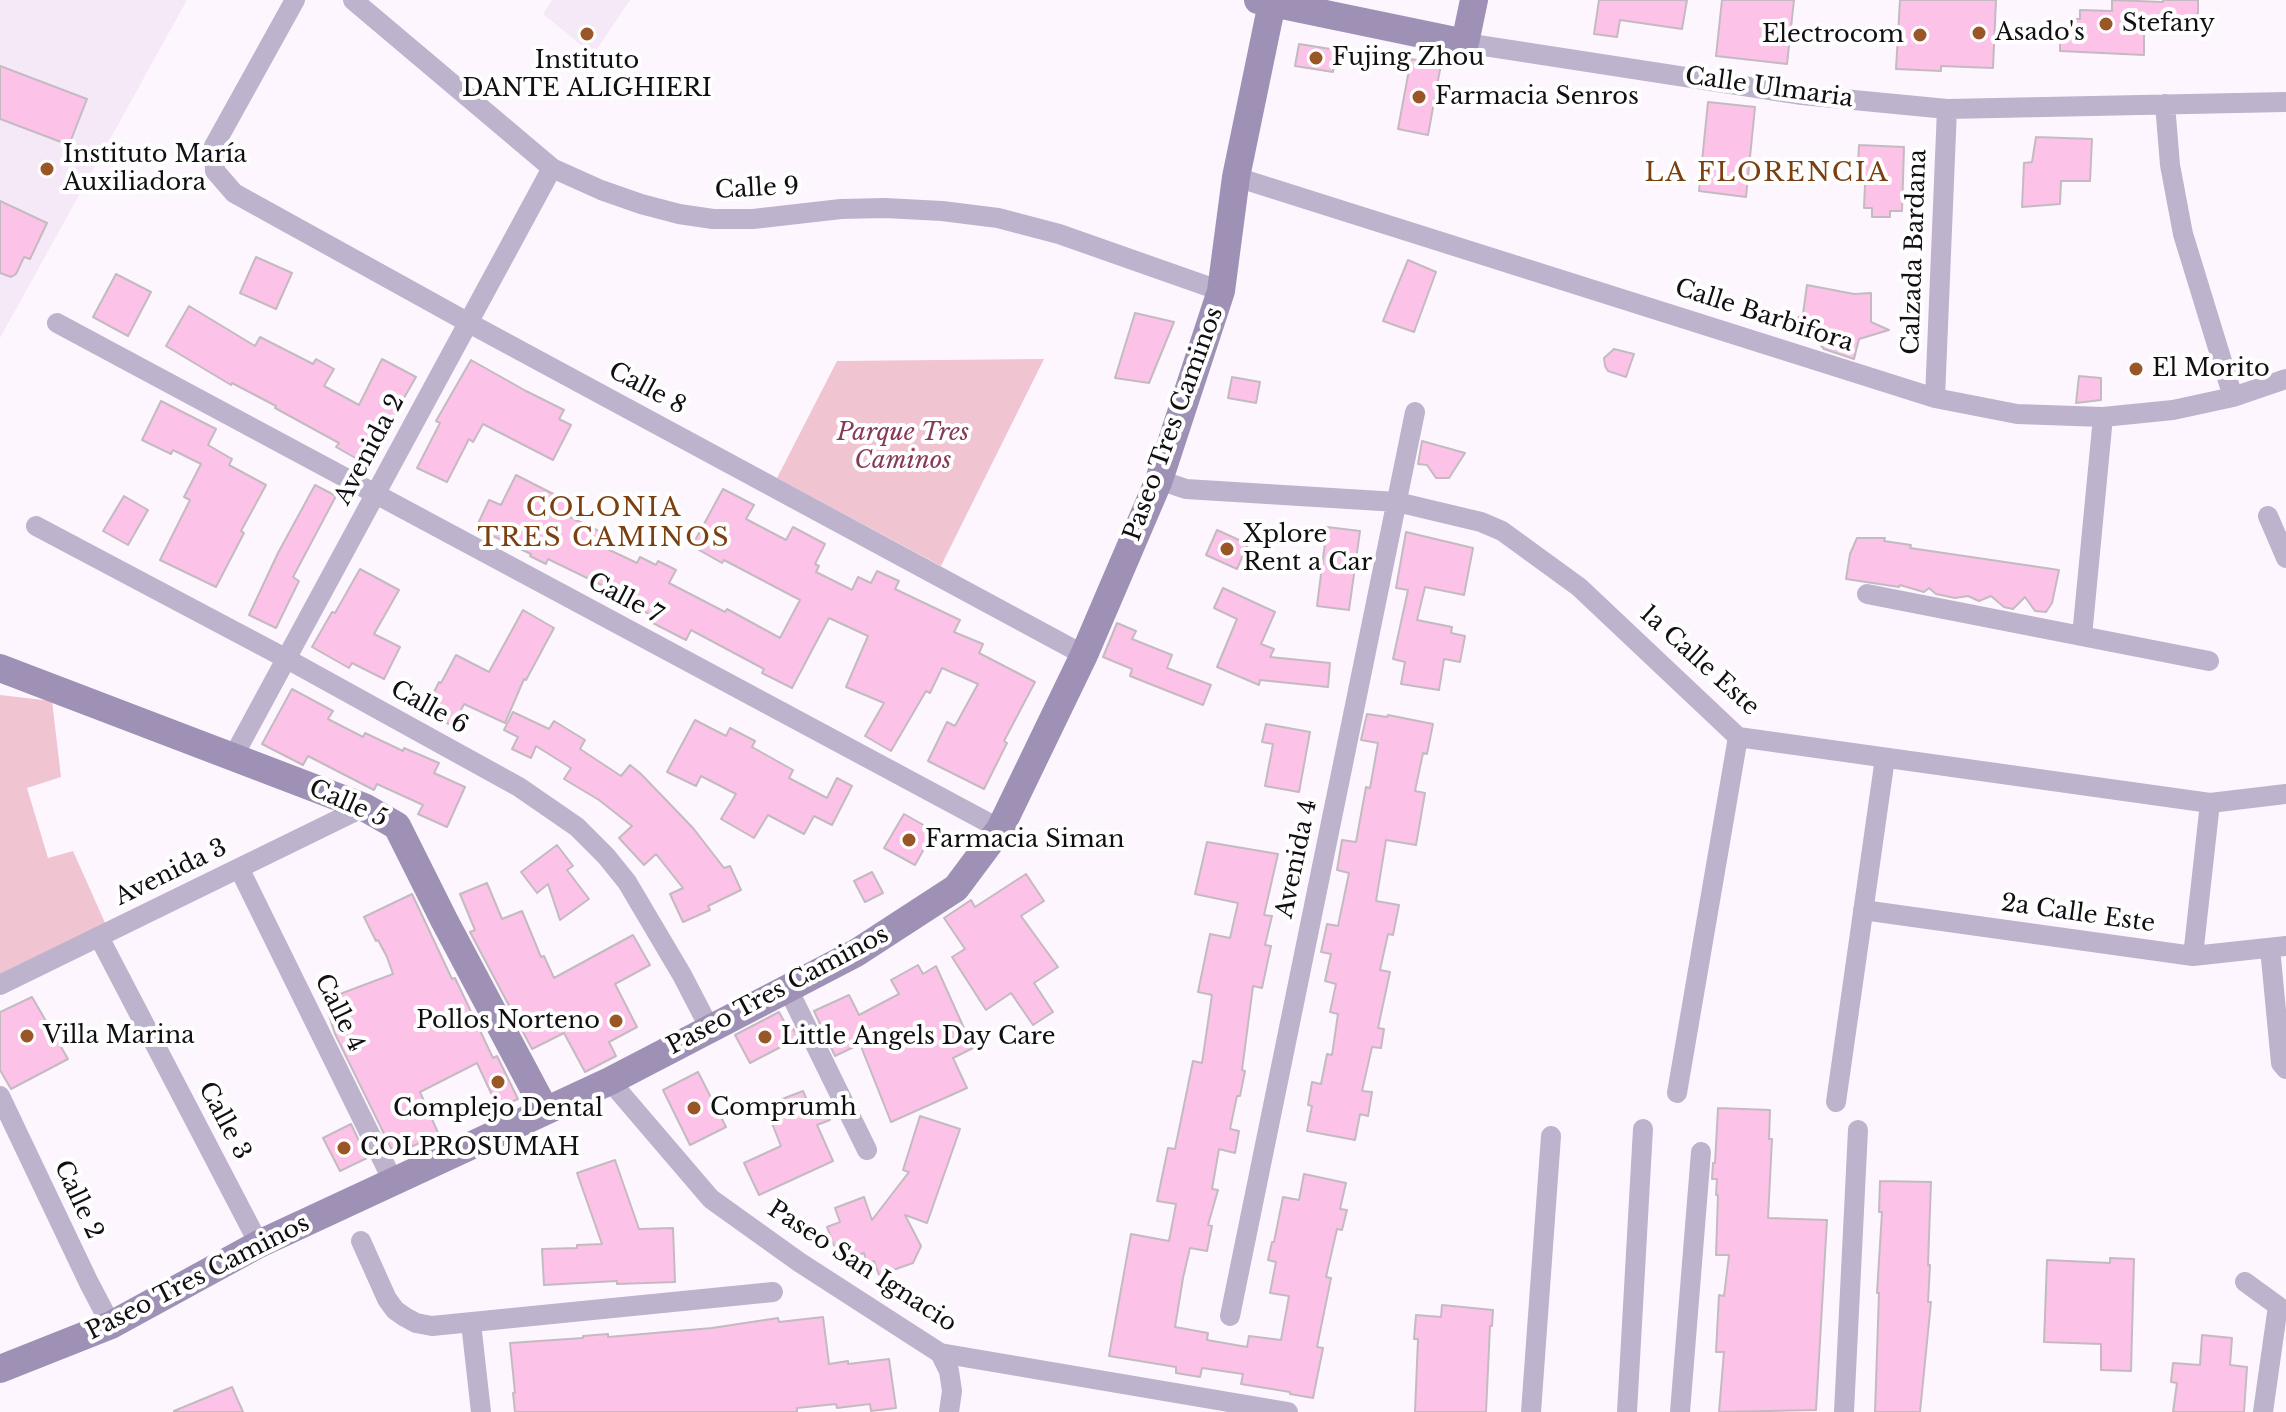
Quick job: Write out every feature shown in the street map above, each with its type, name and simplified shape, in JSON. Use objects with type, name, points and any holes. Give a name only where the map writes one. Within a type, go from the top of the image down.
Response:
[{"type":"street","name":"Calle 8","points":[[295,0],[214,146],[215,171],[234,193],[1084,655]]},
{"type":"street","name":"Calle 9","points":[[353,0],[552,168],[641,204],[713,219],[753,219],[841,209],[885,208],[998,218],[1059,234],[1221,291]]},
{"type":"street","points":[[1465,43],[1474,0]]},
{"type":"street","name":"Calle Ulmaria","points":[[1265,1],[1465,43],[1802,95],[1947,109],[2286,102]]},
{"type":"street","name":"Paseo Tres Caminos","points":[[0,1369],[111,1325],[259,1244],[610,1081],[856,953],[956,888],[1000,829],[1084,655],[1159,480],[1221,291],[1265,1]]},
{"type":"street","points":[[2165,104],[2170,165],[2183,234],[2233,397]]},
{"type":"street","name":"Calzada Bardana","points":[[1935,398],[1947,109]]},
{"type":"street","name":"Avenida 2","points":[[233,757],[552,168]]},
{"type":"street","name":"Calle Barbifora","points":[[1236,177],[1935,398],[2017,414],[2103,417],[2173,410],[2233,397],[2286,379]]},
{"type":"street","name":"Calle 7","points":[[57,323],[1000,829]]},
{"type":"street","name":"Avenida 4","points":[[1230,1316],[1415,412]]},
{"type":"street","points":[[2082,636],[2103,417]]},
{"type":"street","name":"1a Calle Este","points":[[1159,480],[1186,489],[1397,502],[1481,522],[1502,531],[1579,587],[1738,737],[2210,803],[2286,794]]},
{"type":"street","points":[[2268,516],[2286,558]]},
{"type":"street","name":"Calle 6","points":[[36,526],[519,787],[577,827],[627,882],[710,1029]]},
{"type":"street","points":[[1867,594],[2209,661]]},
{"type":"street","name":"Calle 5","points":[[0,668],[364,807],[397,826],[545,1110]]},
{"type":"street","points":[[1677,1093],[1738,737]]},
{"type":"street","points":[[1836,1102],[1885,758]]},
{"type":"street","points":[[2193,956],[2210,803]]},
{"type":"street","name":"Avenida 3","points":[[0,985],[364,807]]},
{"type":"street","name":"Calle 4","points":[[239,868],[393,1181]]},
{"type":"street","name":"2a Calle Este","points":[[1863,910],[2193,956],[2278,947]]},
{"type":"street","name":"Calle 3","points":[[99,937],[259,1244]]},
{"type":"street","points":[[2278,947],[2281,1063],[2286,1069]]},
{"type":"street","points":[[788,989],[867,1150]]},
{"type":"street","name":"Paseo San Ignacio","points":[[610,1081],[711,1199],[799,1262],[940,1353],[1288,1412]]},
{"type":"street","name":"Calle 2","points":[[0,1096],[111,1325]]},
{"type":"street","points":[[1627,1412],[1643,1129]]},
{"type":"street","points":[[1844,1412],[1858,1130]]},
{"type":"street","points":[[1531,1412],[1551,1136]]},
{"type":"street","points":[[1680,1412],[1701,1152]]},
{"type":"street","points":[[361,1241],[387,1299],[405,1317],[432,1326],[773,1292]]},
{"type":"street","points":[[2245,1282],[2278,1306],[2263,1412]]},
{"type":"street","points":[[471,1323],[481,1412]]},
{"type":"street","points":[[940,1353],[951,1381],[949,1412]]},
{"type":"shaded area","name":"Instituto María Auxiliadora","points":[[0,0],[187,0],[0,338]]},
{"type":"shaded area","name":"Instituto DANTE ALIGHIERI","points":[[552,0],[630,0],[593,55],[543,14]]},
{"type":"green space","name":"Parque Tres Caminos","points":[[1044,359],[941,566],[777,478],[837,361]]},
{"type":"green space","points":[[0,695],[52,701],[61,777],[27,788],[48,858],[73,851],[106,925],[0,976]]},
{"type":"building","points":[[1599,0],[1687,0],[1682,29],[1620,20],[1617,37],[1594,34]]},
{"type":"building","points":[[1722,0],[1794,0],[1787,64],[1716,56]]},
{"type":"building","points":[[1900,0],[1996,0],[1993,68],[1941,66],[1941,71],[1896,69]]},
{"type":"building","name":"Stefany","points":[[2112,0],[2198,0],[2198,19],[2144,19],[2144,55],[2060,51],[2060,28],[2068,28],[2068,19],[2080,19],[2080,10],[2112,11]]},
{"type":"building","name":"Fujing Zhou","points":[[1299,44],[1337,50],[1333,72],[1295,66]]},
{"type":"building","name":"Farmacia Senros","points":[[1411,59],[1441,64],[1428,135],[1398,129]]},
{"type":"building","points":[[0,66],[87,99],[69,145],[0,119]]},
{"type":"building","points":[[1708,102],[1755,107],[1746,197],[1699,191]]},
{"type":"building","points":[[2036,137],[2092,139],[2090,181],[2061,181],[2060,204],[2022,207],[2024,163],[2032,162]]},
{"type":"building","points":[[1859,145],[1904,147],[1902,211],[1890,211],[1890,217],[1872,217],[1872,208],[1864,208],[1865,184],[1857,184]]},
{"type":"building","points":[[0,201],[47,223],[30,259],[24,257],[16,274],[11,277],[0,273]]},
{"type":"building","points":[[256,257],[292,273],[276,309],[240,293]]},
{"type":"building","points":[[1408,260],[1436,272],[1414,332],[1383,321]]},
{"type":"building","points":[[116,274],[151,292],[128,336],[93,317]]},
{"type":"building","points":[[1807,285],[1854,294],[1871,293],[1871,322],[1889,330],[1859,339],[1854,359],[1824,349],[1812,336],[1784,327],[1803,314]]},
{"type":"building","points":[[189,306],[255,346],[260,337],[313,364],[316,359],[334,369],[324,386],[359,405],[382,359],[416,377],[366,464],[336,447],[339,443],[166,346]]},
{"type":"building","points":[[1135,313],[1174,322],[1149,383],[1115,378]]},
{"type":"building","points":[[1614,349],[1634,354],[1626,377],[1608,371],[1605,366],[1604,358]]},
{"type":"building","points":[[471,360],[564,410],[559,419],[571,425],[553,460],[483,424],[473,442],[469,439],[447,482],[417,468],[440,423],[436,421]]},
{"type":"building","points":[[2079,376],[2101,378],[2101,400],[2076,403]]},
{"type":"building","points":[[1232,377],[1260,382],[1256,403],[1228,398]]},
{"type":"building","points":[[161,401],[216,429],[208,445],[232,459],[229,465],[266,485],[216,587],[160,560],[190,500],[184,497],[201,464],[173,450],[171,454],[142,440]]},
{"type":"building","points":[[1422,441],[1465,453],[1449,478],[1436,478],[1427,465],[1418,464]]},
{"type":"building","points":[[516,475],[575,505],[570,517],[607,535],[601,546],[637,563],[640,557],[676,570],[669,583],[725,612],[727,609],[780,638],[800,600],[692,546],[723,489],[754,505],[746,519],[786,540],[793,527],[825,544],[815,564],[819,566],[816,572],[852,590],[858,577],[871,583],[877,571],[899,581],[895,589],[960,620],[954,632],[983,644],[979,653],[1035,682],[1004,741],[1007,743],[984,789],[928,761],[947,722],[955,726],[978,684],[942,668],[930,693],[926,691],[891,751],[865,736],[884,703],[846,687],[868,636],[829,618],[792,688],[762,673],[764,669],[691,630],[686,640],[651,622],[654,617],[619,597],[620,594],[548,559],[546,564],[476,528],[489,500],[501,505]]},
{"type":"building","points":[[315,485],[336,496],[293,577],[299,581],[276,628],[249,615]]},
{"type":"building","points":[[124,496],[148,510],[128,545],[103,531]]},
{"type":"building","points":[[1327,527],[1360,531],[1349,610],[1317,606]]},
{"type":"building","name":"Xplore Rent a Car","points":[[1217,530],[1248,544],[1237,569],[1206,555]]},
{"type":"building","points":[[1406,532],[1473,548],[1464,595],[1425,587],[1417,620],[1452,627],[1451,633],[1465,636],[1460,662],[1444,659],[1439,690],[1401,684],[1405,662],[1393,659],[1408,590],[1396,588]]},
{"type":"building","points":[[1857,538],[1885,538],[1884,541],[1911,545],[1910,548],[2059,570],[2052,603],[2046,612],[2035,611],[2025,597],[2013,609],[2004,607],[1991,596],[1979,601],[1968,596],[1955,598],[1936,594],[1929,588],[1924,592],[1900,585],[1846,579],[1850,554]]},
{"type":"building","points":[[360,569],[399,590],[374,634],[400,647],[384,679],[352,663],[349,668],[312,647]]},
{"type":"building","points":[[1223,588],[1275,612],[1261,644],[1274,649],[1270,657],[1330,663],[1328,687],[1260,680],[1259,685],[1217,667],[1237,619],[1214,608]]},
{"type":"building","points":[[523,610],[554,628],[524,679],[505,723],[464,704],[453,726],[424,712],[456,655],[489,672]]},
{"type":"building","points":[[1117,623],[1136,631],[1132,639],[1172,655],[1167,668],[1211,685],[1203,705],[1130,676],[1132,669],[1103,657]]},
{"type":"building","points":[[292,689],[333,711],[328,719],[363,737],[365,733],[403,751],[404,748],[439,763],[434,773],[465,787],[447,827],[418,814],[423,805],[377,784],[374,790],[308,756],[303,765],[262,744]]},
{"type":"building","points":[[513,712],[549,729],[554,721],[585,740],[580,749],[621,776],[630,765],[693,828],[724,868],[730,866],[741,890],[708,906],[710,910],[683,922],[670,894],[683,888],[656,854],[644,865],[619,838],[632,826],[599,800],[564,779],[571,768],[536,746],[531,758],[512,749],[518,737],[504,730]]},
{"type":"building","points":[[1367,714],[1433,724],[1415,791],[1425,793],[1416,845],[1386,840],[1376,901],[1399,905],[1393,935],[1388,934],[1380,970],[1390,972],[1378,1028],[1384,1029],[1381,1048],[1372,1047],[1362,1091],[1372,1092],[1368,1116],[1360,1114],[1355,1140],[1307,1131],[1312,1106],[1308,1105],[1312,1082],[1321,1084],[1327,1054],[1332,1055],[1338,1014],[1330,1012],[1336,984],[1325,981],[1331,954],[1321,952],[1327,924],[1338,926],[1349,873],[1337,870],[1342,840],[1356,842],[1378,743],[1361,740]]},
{"type":"building","points":[[695,720],[726,736],[730,728],[755,741],[752,747],[793,770],[789,778],[827,798],[837,778],[852,786],[832,825],[814,816],[804,834],[768,815],[754,838],[721,819],[736,794],[701,776],[696,786],[667,772]]},
{"type":"building","points":[[1266,724],[1310,732],[1299,792],[1265,786],[1273,744],[1262,742]]},
{"type":"building","name":"Farmacia Siman","points":[[904,814],[934,831],[915,865],[884,848]]},
{"type":"building","points":[[1207,842],[1278,854],[1264,915],[1272,916],[1265,945],[1271,946],[1262,988],[1253,986],[1242,1070],[1245,1071],[1230,1129],[1239,1131],[1235,1153],[1219,1149],[1212,1189],[1218,1190],[1208,1225],[1212,1226],[1207,1251],[1190,1248],[1175,1327],[1208,1333],[1207,1340],[1247,1347],[1249,1336],[1281,1340],[1289,1296],[1270,1293],[1276,1262],[1268,1260],[1283,1197],[1299,1200],[1304,1174],[1346,1183],[1340,1209],[1347,1210],[1342,1230],[1337,1229],[1326,1277],[1331,1278],[1317,1347],[1323,1348],[1313,1398],[1241,1384],[1243,1374],[1202,1368],[1200,1377],[1176,1373],[1176,1367],[1109,1356],[1131,1234],[1169,1241],[1176,1204],[1157,1201],[1168,1148],[1175,1149],[1193,1061],[1202,1063],[1212,995],[1198,992],[1210,934],[1230,938],[1238,903],[1195,894]]},
{"type":"building","points":[[557,845],[573,866],[567,870],[589,899],[560,920],[548,884],[537,893],[521,872]]},
{"type":"building","points":[[872,872],[883,893],[865,902],[854,881]]},
{"type":"building","points":[[1026,874],[1044,901],[1021,916],[1058,967],[1034,983],[1053,1012],[1033,1025],[1011,993],[986,1010],[952,957],[965,949],[944,918],[971,900],[975,907]]},
{"type":"building","points":[[487,883],[502,919],[522,911],[541,957],[544,956],[554,978],[633,935],[650,965],[615,984],[637,1027],[609,1042],[616,1056],[585,1072],[564,1033],[532,1049],[470,932],[475,930],[460,894]]},
{"type":"building","points":[[412,894],[452,979],[455,978],[493,1058],[497,1056],[518,1099],[498,1108],[477,1063],[420,1092],[439,1135],[394,1154],[335,1034],[324,1000],[393,974],[364,917]]},
{"type":"building","points":[[918,965],[923,974],[936,966],[973,1048],[953,1058],[967,1088],[891,1122],[860,1044],[835,1056],[814,1011],[849,995],[859,1015],[899,994],[891,980]]},
{"type":"building","name":"Villa Marina","points":[[32,997],[68,1059],[11,1089],[0,1070],[0,1012]]},
{"type":"building","name":"Little Angels Day Care","points":[[779,1012],[798,1038],[750,1063],[735,1035]]},
{"type":"building","name":"Comprumh","points":[[698,1072],[726,1127],[690,1145],[663,1090]]},
{"type":"building","points":[[803,1091],[810,1107],[823,1102],[830,1120],[817,1125],[833,1161],[759,1195],[744,1163],[781,1146],[771,1121],[783,1116],[777,1101]]},
{"type":"building","points":[[1718,1108],[1770,1110],[1769,1139],[1772,1139],[1768,1218],[1827,1220],[1816,1410],[1719,1412],[1724,1352],[1716,1352],[1719,1295],[1724,1296],[1729,1255],[1716,1255],[1718,1195],[1717,1179],[1712,1179]]},
{"type":"building","points":[[920,1116],[960,1129],[927,1223],[905,1215],[921,1246],[913,1263],[879,1275],[874,1261],[867,1264],[864,1253],[855,1256],[850,1243],[835,1248],[827,1227],[840,1222],[835,1208],[864,1197],[872,1220],[909,1172],[903,1170]]},
{"type":"building","name":"COLPROSUMAH","points":[[351,1124],[367,1158],[340,1171],[323,1138]]},
{"type":"building","points":[[615,1160],[639,1229],[673,1228],[675,1282],[544,1285],[542,1249],[602,1244],[577,1173]]},
{"type":"building","points":[[1880,1181],[1931,1182],[1928,1302],[1931,1302],[1920,1412],[1875,1412],[1882,1212],[1879,1212]]},
{"type":"building","points":[[2110,1258],[2134,1259],[2131,1371],[2101,1370],[2101,1344],[2044,1342],[2047,1260],[2110,1263]]},
{"type":"building","points":[[1442,1305],[1493,1310],[1486,1412],[1415,1412],[1416,1315],[1441,1317]]},
{"type":"building","points":[[823,1317],[829,1364],[889,1359],[896,1408],[871,1411],[870,1404],[837,1408],[836,1404],[797,1408],[797,1412],[515,1412],[510,1343],[712,1328],[778,1318],[779,1322]]},
{"type":"building","points":[[2202,1335],[2232,1338],[2230,1365],[2247,1367],[2244,1412],[2173,1412],[2177,1383],[2171,1382],[2173,1363],[2200,1365]]},
{"type":"building","points":[[232,1387],[243,1412],[174,1412],[174,1411]]},
{"type":"place","name":"Stefany","points":[[2106,24]]},
{"type":"place","name":"Asado's","points":[[1979,33]]},
{"type":"place","name":"Instituto DANTE ALIGHIERI","points":[[587,34]]},
{"type":"place","name":"Electrocom","points":[[1920,35]]},
{"type":"place","name":"Fujing Zhou","points":[[1316,58]]},
{"type":"place","name":"Farmacia Senros","points":[[1419,97]]},
{"type":"place","name":"Instituto María Auxiliadora","points":[[47,169]]},
{"type":"place","name":"El Morito","points":[[2136,369]]},
{"type":"place","name":"Xplore Rent a Car","points":[[1227,549]]},
{"type":"place","name":"Farmacia Siman","points":[[909,840]]},
{"type":"place","name":"Pollos Norteno","points":[[616,1021]]},
{"type":"place","name":"Villa Marina","points":[[27,1036]]},
{"type":"place","name":"Little Angels Day Care","points":[[765,1037]]},
{"type":"place","name":"Complejo Dental","points":[[498,1082]]},
{"type":"place","name":"Comprumh","points":[[694,1108]]},
{"type":"place","name":"COLPROSUMAH","points":[[344,1148]]},
{"type":"district","name":"LA FLORENCIA","points":[[1767,174]]},
{"type":"district","name":"COLONIA TRES CAMINOS","points":[[604,524]]}]
